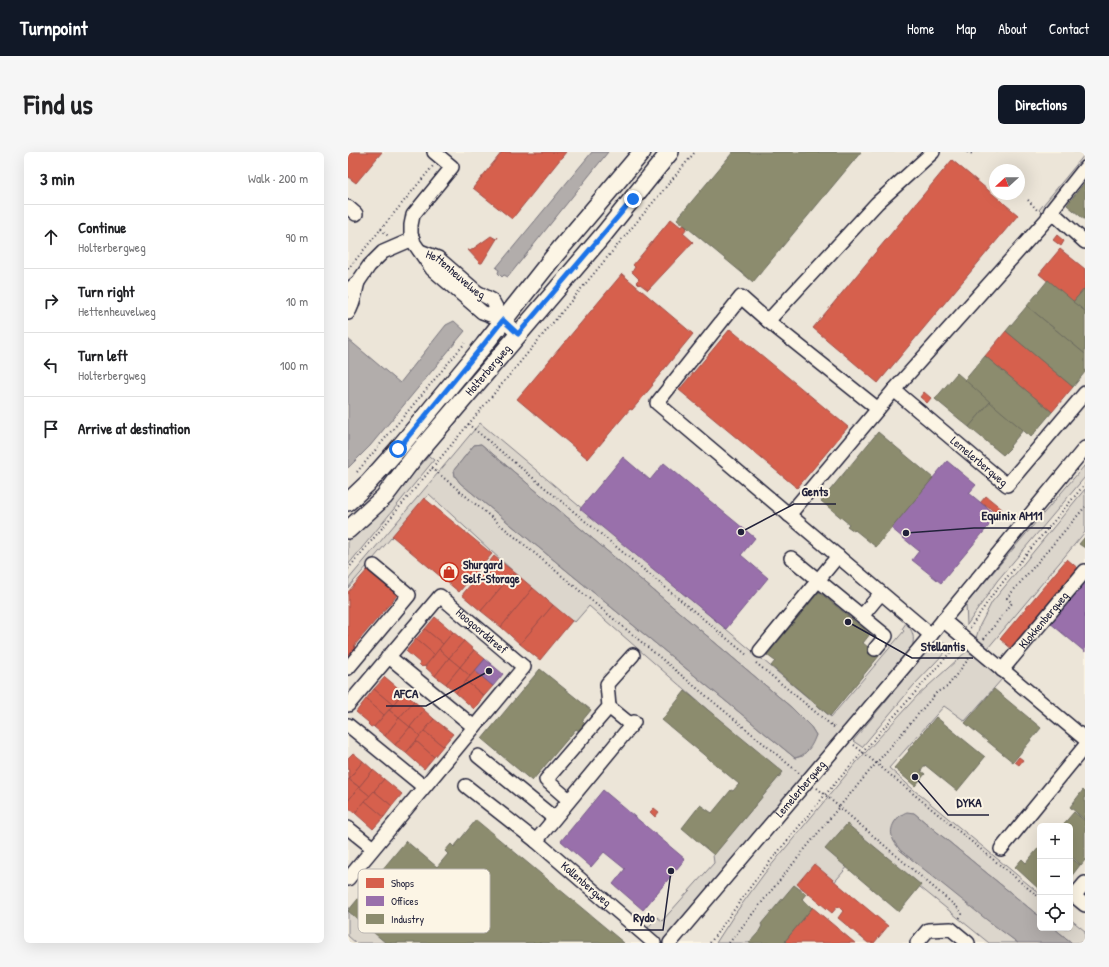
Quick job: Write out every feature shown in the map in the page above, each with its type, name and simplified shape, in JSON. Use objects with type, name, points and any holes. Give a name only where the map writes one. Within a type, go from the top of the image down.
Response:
[{"type":"main road","name":"Holterbergweg","points":[[348,502],[368,483],[398,449],[560,249],[642,152]]},
{"type":"main road","name":"Holterbergweg","points":[[348,530],[384,497],[415,456],[604,234],[670,152]]},
{"type":"street","points":[[768,321],[877,202],[933,152]]},
{"type":"street","name":"Hettenheuvelweg","points":[[437,155],[452,167],[413,215],[411,234],[413,239],[432,269],[482,312],[503,320],[518,334]]},
{"type":"street","points":[[789,515],[894,390],[1047,219],[1051,211],[1085,168]]},
{"type":"street","points":[[1051,211],[1085,242]]},
{"type":"street","points":[[348,313],[352,307],[352,293],[369,266],[383,252],[413,239]]},
{"type":"street","points":[[878,409],[768,321],[741,297],[657,403],[931,635]]},
{"type":"street","name":"Lemelerbergweg","points":[[894,390],[1007,485],[1085,392]]},
{"type":"street","name":"Lemelerbergweg","points":[[670,943],[931,635],[1085,448]]},
{"type":"street","points":[[760,651],[838,556]]},
{"type":"street","points":[[791,558],[886,636],[875,649]]},
{"type":"street","points":[[348,668],[409,595],[374,566]]},
{"type":"street","name":"Klokkenbergweg","points":[[1002,670],[1085,571]]},
{"type":"street","points":[[862,616],[881,593]]},
{"type":"street","name":"Hoogoorddreef","points":[[348,705],[440,596],[524,667],[348,879]]},
{"type":"street","points":[[943,620],[976,649],[1085,738]]},
{"type":"street","points":[[569,800],[546,780],[609,707],[607,684],[633,655]]},
{"type":"street","points":[[388,656],[474,727]]},
{"type":"street","points":[[536,841],[632,724],[609,707]]},
{"type":"street","points":[[348,725],[424,787]]},
{"type":"street","points":[[1001,848],[1085,746]]},
{"type":"street","points":[[478,756],[554,818]]},
{"type":"street","name":"Kollenbergweg","points":[[466,786],[536,841],[654,943]]},
{"type":"street","points":[[348,828],[373,848]]},
{"type":"street","points":[[1085,883],[1074,896],[1085,905]]},
{"type":"street","points":[[917,943],[928,930],[951,929],[968,943]]},
{"type":"path","points":[[348,570],[695,152]]},
{"type":"path","points":[[967,152],[973,154]]},
{"type":"path","points":[[348,269],[437,155]]},
{"type":"path","points":[[432,468],[808,780],[959,909],[962,914],[951,929]]},
{"type":"path","points":[[710,943],[759,875],[825,795],[963,638],[993,594],[1085,484]]},
{"type":"path","points":[[729,943],[839,807],[937,692],[946,687],[1012,603],[1007,598],[1085,508]]},
{"type":"shaded area","points":[[348,152],[1085,152],[1085,943],[348,943]]},
{"type":"shaded area","points":[[592,152],[608,152],[508,277],[504,275],[502,277],[498,273],[499,270],[496,268]]},
{"type":"shaded area","points":[[1085,154],[1085,161],[1048,206],[1044,215],[1039,210]]},
{"type":"shaded area","points":[[454,321],[465,331],[370,446],[348,468],[348,339],[400,383],[446,325]]},
{"type":"shaded area","points":[[480,423],[831,717],[904,631],[902,629],[906,623],[912,632],[913,641],[912,648],[666,943],[661,943],[646,930],[657,917],[662,921],[714,863],[713,855],[781,774],[589,606],[575,622],[563,617],[429,494],[348,588],[348,580]],"holes":[[[481,444],[792,708],[811,727],[816,735],[803,756],[795,758],[460,483],[455,476],[454,470],[474,445]]]},
{"type":"shaded area","points":[[481,444],[792,708],[811,727],[816,735],[813,743],[806,752],[795,758],[460,483],[455,476],[454,470],[474,445]]},
{"type":"shaded area","points":[[429,456],[434,460],[348,565],[348,539],[402,486]]},
{"type":"shaded area","points":[[1085,465],[1085,477],[997,581],[967,625],[966,604]]},
{"type":"shaded area","points":[[1085,489],[1085,532],[988,648],[976,638],[980,625],[992,602]]},
{"type":"shaded area","points":[[936,640],[951,646],[914,685],[862,747],[853,741]]},
{"type":"shaded area","points":[[968,650],[1002,679],[965,721],[944,706],[889,768],[1037,892],[1037,915],[914,813],[900,815],[894,823],[894,841],[900,850],[1018,943],[989,943],[867,844],[820,899],[805,886],[755,943],[716,943],[734,915],[764,874],[856,763],[917,696]]},
{"type":"shaded area","points":[[904,813],[914,813],[1037,915],[1037,931],[1058,931],[1072,943],[1018,943],[987,920],[900,850],[894,842],[891,832],[895,821]]},
{"type":"shaded area","points":[[348,907],[358,915],[358,933],[380,933],[392,943],[356,943],[348,936]]},
{"type":"shaded area","points":[[1073,921],[1085,931],[1085,943],[1072,943],[1058,931],[1073,931]]},
{"type":"building: Shops","points":[[348,152],[382,152],[356,183],[348,177]]},
{"type":"building: Shops","points":[[502,152],[566,152],[512,219],[473,188]]},
{"type":"building: Shops","points":[[952,160],[989,191],[989,200],[1000,200],[1018,215],[878,383],[813,328]]},
{"type":"building: Shops","points":[[671,219],[681,227],[684,225],[687,228],[683,233],[693,242],[648,290],[636,282],[639,279],[632,272],[635,267],[633,265]]},
{"type":"building: Shops","points":[[1057,235],[1064,241],[1061,246],[1053,240]]},
{"type":"building: Shops","points":[[491,236],[496,239],[498,237],[482,263],[480,263],[467,249],[470,251]]},
{"type":"building: Shops","points":[[1060,249],[1085,269],[1085,288],[1073,302],[1039,274]]},
{"type":"building: Shops","points":[[622,274],[693,334],[632,410],[630,409],[588,459],[517,399]]},
{"type":"building: Shops","points":[[730,329],[848,427],[797,488],[679,390]]},
{"type":"building: Shops","points":[[1006,331],[1073,387],[1052,412],[985,356]]},
{"type":"building: Shops","points":[[924,392],[931,398],[927,403],[920,397]]},
{"type":"building: Shops","points":[[986,496],[1002,509],[998,515],[985,504],[984,506],[980,503]]},
{"type":"building: Shops","points":[[424,498],[492,554],[459,592],[392,536]]},
{"type":"building: Shops","points":[[494,556],[514,572],[481,611],[462,595]]},
{"type":"building: Shops","points":[[1067,559],[1080,570],[1013,650],[1000,639]]},
{"type":"building: Shops","points":[[368,569],[398,594],[354,646],[356,648],[348,658],[348,592]]},
{"type":"building: Shops","points":[[514,572],[533,588],[501,627],[481,611]]},
{"type":"building: Shops","points":[[533,588],[553,605],[520,644],[501,627]]},
{"type":"building: Shops","points":[[553,605],[572,621],[540,660],[520,644]]},
{"type":"building: Shops","points":[[435,617],[453,632],[443,644],[425,629]]},
{"type":"building: Shops","points":[[425,629],[443,644],[435,655],[416,639]]},
{"type":"building: Shops","points":[[453,632],[464,641],[449,658],[439,649]]},
{"type":"building: Shops","points":[[416,639],[435,655],[424,667],[422,667],[419,664],[420,663],[406,651]]},
{"type":"building: Shops","points":[[464,641],[474,650],[460,667],[449,658]]},
{"type":"building: Shops","points":[[439,649],[449,658],[435,676],[425,667]]},
{"type":"building: Shops","points":[[474,650],[485,659],[470,676],[460,667]]},
{"type":"building: Shops","points":[[449,658],[460,667],[446,684],[435,676]]},
{"type":"building: Shops","points":[[460,667],[470,676],[456,693],[446,684]]},
{"type":"building: Shops","points":[[475,671],[493,686],[484,696],[466,681]]},
{"type":"building: Shops","points":[[385,677],[403,692],[393,705],[374,689]]},
{"type":"building: Shops","points":[[466,681],[484,696],[474,709],[456,693]]},
{"type":"building: Shops","points":[[374,689],[393,705],[384,715],[366,699]]},
{"type":"building: Shops","points":[[403,692],[414,701],[399,718],[389,710]]},
{"type":"building: Shops","points":[[366,699],[384,715],[374,727],[371,727],[368,722],[356,712]]},
{"type":"building: Shops","points":[[414,701],[424,710],[410,727],[399,718]]},
{"type":"building: Shops","points":[[389,710],[399,718],[385,736],[374,727]]},
{"type":"building: Shops","points":[[424,710],[434,719],[420,736],[410,727]]},
{"type":"building: Shops","points":[[399,718],[410,727],[395,745],[385,736]]},
{"type":"building: Shops","points":[[434,719],[453,734],[443,746],[424,731]]},
{"type":"building: Shops","points":[[410,727],[420,736],[406,753],[395,745]]},
{"type":"building: Shops","points":[[424,731],[443,746],[434,757],[416,741]]},
{"type":"building: Shops","points":[[416,741],[434,757],[424,769],[406,753]]},
{"type":"building: Shops","points":[[353,753],[363,761],[349,779],[348,758]]},
{"type":"building: Shops","points":[[1019,757],[1023,760],[1019,765],[1015,762]]},
{"type":"building: Shops","points":[[363,761],[373,770],[359,787],[349,779]]},
{"type":"building: Shops","points":[[373,770],[384,779],[370,796],[359,787]]},
{"type":"building: Shops","points":[[348,779],[359,787],[348,801]]},
{"type":"building: Shops","points":[[384,779],[402,794],[392,806],[374,791]]},
{"type":"building: Shops","points":[[359,787],[370,796],[355,813],[348,807],[348,801]]},
{"type":"building: Shops","points":[[374,791],[392,806],[384,817],[365,801]]},
{"type":"building: Shops","points":[[365,801],[384,817],[373,829],[355,813]]},
{"type":"building: Shops","points":[[654,808],[659,812],[655,817],[650,812]]},
{"type":"building: Shops","points":[[814,864],[888,926],[874,943],[868,943],[838,918],[843,911],[838,906],[832,913],[797,884]]},
{"type":"building: Shops","points":[[811,906],[855,943],[787,943],[785,941],[812,908]]},
{"type":"building: Offices","points":[[623,457],[650,480],[664,463],[755,538],[741,555],[768,578],[726,629],[580,509]]},
{"type":"building: Offices","points":[[947,461],[976,485],[969,493],[997,516],[941,583],[912,560],[919,551],[891,528]]},
{"type":"building: Offices","points":[[1085,579],[1085,652],[1049,622]]},
{"type":"building: Offices","points":[[485,659],[503,674],[493,686],[475,671]]},
{"type":"building: Offices","points":[[603,790],[685,859],[643,910],[613,884],[625,869],[604,852],[591,867],[561,841]]},
{"type":"building: Industry","points":[[733,152],[861,152],[753,282],[677,219]]},
{"type":"building: Industry","points":[[1085,182],[1085,220],[1067,205]]},
{"type":"building: Industry","points":[[1048,280],[1085,311],[1085,354],[1027,306]]},
{"type":"building: Industry","points":[[1085,288],[1085,311],[1073,302]]},
{"type":"building: Industry","points":[[1027,306],[1085,354],[1085,372],[1073,387],[1006,331]]},
{"type":"building: Industry","points":[[985,356],[1052,412],[1031,437],[964,381]]},
{"type":"building: Industry","points":[[957,373],[990,402],[969,427],[935,399]]},
{"type":"building: Industry","points":[[990,402],[1023,430],[1010,446],[1011,447],[1003,455],[969,427]]},
{"type":"building: Industry","points":[[878,432],[933,478],[876,547],[855,530],[854,531],[847,526],[849,524],[821,501]]},
{"type":"building: Industry","points":[[1085,537],[1085,548],[1079,544]]},
{"type":"building: Industry","points":[[819,592],[870,634],[863,643],[879,656],[830,716],[771,666],[775,661],[767,655]]},
{"type":"building: Industry","points":[[540,669],[591,710],[582,721],[585,724],[579,731],[576,729],[532,781],[482,739]]},
{"type":"building: Industry","points":[[994,689],[1041,728],[1013,762],[965,723]]},
{"type":"building: Industry","points":[[685,691],[783,772],[714,855],[682,828],[700,805],[712,813],[731,790],[733,791],[739,784],[662,720]]},
{"type":"building: Industry","points":[[936,717],[985,757],[957,791],[925,765],[921,771],[925,774],[915,786],[894,768]]},
{"type":"building: Industry","points":[[1083,790],[1085,792],[1085,820],[1070,807]]},
{"type":"building: Industry","points":[[1074,812],[1085,821],[1085,860],[1081,865],[1073,858],[1073,823],[1065,823]]},
{"type":"building: Industry","points":[[476,820],[624,943],[386,943],[374,933],[490,933],[490,869],[383,869],[406,841],[437,867],[448,854],[445,851],[451,844],[454,847]]},
{"type":"building: Industry","points":[[847,824],[921,885],[899,912],[825,849]]},
{"type":"building: Industry","points":[[1037,850],[1037,887],[1015,867],[1022,859],[1026,863]]},
{"type":"building: Industry","points":[[1073,859],[1080,865],[1073,874]]},
{"type":"building: Industry","points":[[794,885],[806,894],[802,899],[812,908],[785,941],[787,943],[749,943],[758,933],[762,926],[761,924]]},
{"type":"building: Industry","points":[[358,899],[358,919],[348,911]]},
{"type":"place","name":"Gents","points":[[741,532]]},
{"type":"place","name":"Equinix AM11","points":[[906,533]]},
{"type":"place","name":"Shurgard Self-Storage","points":[[449,572]]},
{"type":"place","name":"Stellantis","points":[[848,622]]},
{"type":"place","name":"AFCA","points":[[489,671]]},
{"type":"place","name":"DYKA","points":[[915,777]]},
{"type":"place","name":"Rydo","points":[[671,871]]},
{"type":"route","points":[[398,449],[503,320],[518,334],[633,199]]}]
